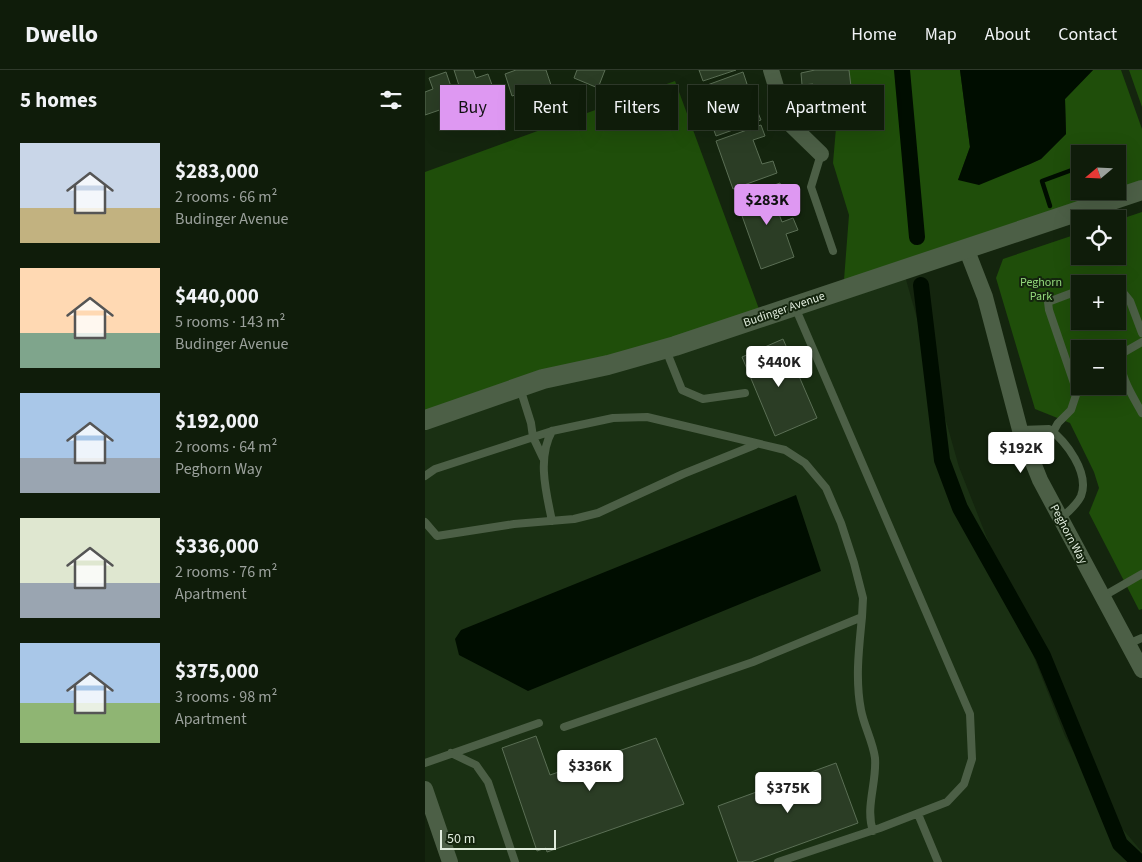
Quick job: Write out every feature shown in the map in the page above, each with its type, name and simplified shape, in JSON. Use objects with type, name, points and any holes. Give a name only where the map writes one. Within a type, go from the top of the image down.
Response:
[{"type":"street","points":[[771,70],[786,120],[821,154]]},
{"type":"street","name":"Budinger Avenue","points":[[425,420],[543,379],[608,365],[665,349],[1142,190]]},
{"type":"street","name":"Peghorn Way","points":[[967,248],[985,297],[1020,430],[1040,480],[1102,597],[1135,641],[1142,670]]},
{"type":"street","points":[[425,789],[430,820],[450,862]]},
{"type":"lane","points":[[821,154],[811,187],[833,251]]},
{"type":"lane","points":[[1053,432],[1071,410],[1077,392],[1049,310],[1048,302],[1071,293]]},
{"type":"lane","points":[[1126,296],[1130,301],[1142,332]]},
{"type":"lane","points":[[778,862],[873,831],[947,802],[964,784],[971,759],[970,714],[794,306]]},
{"type":"lane","points":[[1142,342],[1121,354],[1119,363],[1129,391],[1142,412]]},
{"type":"lane","points":[[665,349],[682,390],[703,399],[745,393]]},
{"type":"lane","points":[[519,387],[531,423],[533,436],[544,459]]},
{"type":"lane","points":[[425,476],[435,469],[533,436],[613,418],[647,418],[785,450],[805,463],[826,488],[855,563],[863,598],[857,682],[861,712],[875,756],[875,775],[869,819],[873,831]]},
{"type":"lane","points":[[1020,430],[1040,428],[1053,432],[1061,438],[1079,468],[1083,482],[1082,494],[1079,500],[1061,519]]},
{"type":"lane","points":[[552,431],[546,441],[544,459],[546,490],[552,521]]},
{"type":"lane","points":[[425,522],[437,536],[514,524],[574,519],[604,511],[691,471],[757,444]]},
{"type":"lane","points":[[1102,597],[1142,574]]},
{"type":"lane","points":[[564,727],[753,662],[861,617]]},
{"type":"lane","points":[[425,763],[539,724]]},
{"type":"lane","points":[[451,753],[476,765],[488,782],[515,862]]},
{"type":"lane","points":[[918,814],[938,862]]},
{"type":"shaded area","points":[[960,70],[1093,70],[1065,99],[1066,134],[1041,159],[979,185],[958,180],[970,147]]},
{"type":"shaded area","points":[[905,276],[959,467],[1065,736],[1104,807],[1142,852],[1142,862],[453,862],[425,780],[425,428],[546,387]]},
{"type":"shaded area","points":[[796,495],[821,571],[528,691],[459,655],[455,639],[461,630]]},
{"type":"green space","points":[[835,70],[960,70],[970,147],[958,180],[1009,172],[1041,159],[1066,134],[1065,99],[1093,70],[1121,70],[1142,129],[1142,182],[1126,187],[1126,145],[1071,145],[1071,200],[1086,200],[844,280],[849,215],[833,163],[836,130],[884,130],[884,85],[840,85]]},
{"type":"green space","points":[[1129,70],[1142,70],[1142,107]]},
{"type":"green space","points":[[675,81],[676,85],[664,85]]},
{"type":"green space","points":[[678,89],[688,116],[688,130],[693,130],[759,309],[673,338],[425,411],[425,172],[540,130],[586,130],[586,113],[596,110],[596,130],[678,130]]},
{"type":"green space","name":"Peghorn Park","points":[[1142,212],[1142,609],[1139,610],[1089,513],[1099,488],[1094,472],[1070,423],[1035,409],[996,278],[1003,259],[1071,236],[1071,265],[1126,265],[1126,217]]},
{"type":"building","points":[[454,70],[473,70],[476,78],[488,74],[492,85],[459,85]]},
{"type":"building","points":[[516,70],[546,70],[551,85],[515,85],[515,95],[512,96],[505,74]]},
{"type":"building","points":[[577,70],[605,70],[599,85],[596,85],[596,87],[574,78]]},
{"type":"building","points":[[699,70],[736,70],[703,81]]},
{"type":"building","points":[[815,70],[849,70],[851,85],[802,85],[801,73]]},
{"type":"building","points":[[446,72],[450,85],[440,85],[440,110],[425,115],[425,92],[433,89],[429,78]]},
{"type":"building","points":[[743,72],[747,84],[744,85],[707,85]]},
{"type":"building","points":[[761,125],[765,136],[753,140],[762,164],[773,161],[777,173],[733,189],[716,141],[747,130],[758,130],[758,126]]},
{"type":"building","points":[[714,130],[733,130],[716,136]]},
{"type":"building","points":[[780,183],[784,194],[773,198],[782,222],[793,218],[798,230],[786,234],[794,257],[761,269],[736,199]]},
{"type":"building","points":[[783,339],[817,418],[775,436],[742,357]]},
{"type":"building","points":[[536,736],[550,775],[656,738],[684,804],[547,852],[546,848],[537,851],[502,748]]},
{"type":"building","points":[[836,763],[858,823],[751,862],[738,862],[718,806]]},
{"type":"waterway","points":[[902,70],[917,237]]},
{"type":"waterway","points":[[1050,206],[1042,181],[1071,170]]},
{"type":"waterway","points":[[921,285],[942,460],[960,508],[1043,656],[1120,844],[1139,862]]}]
